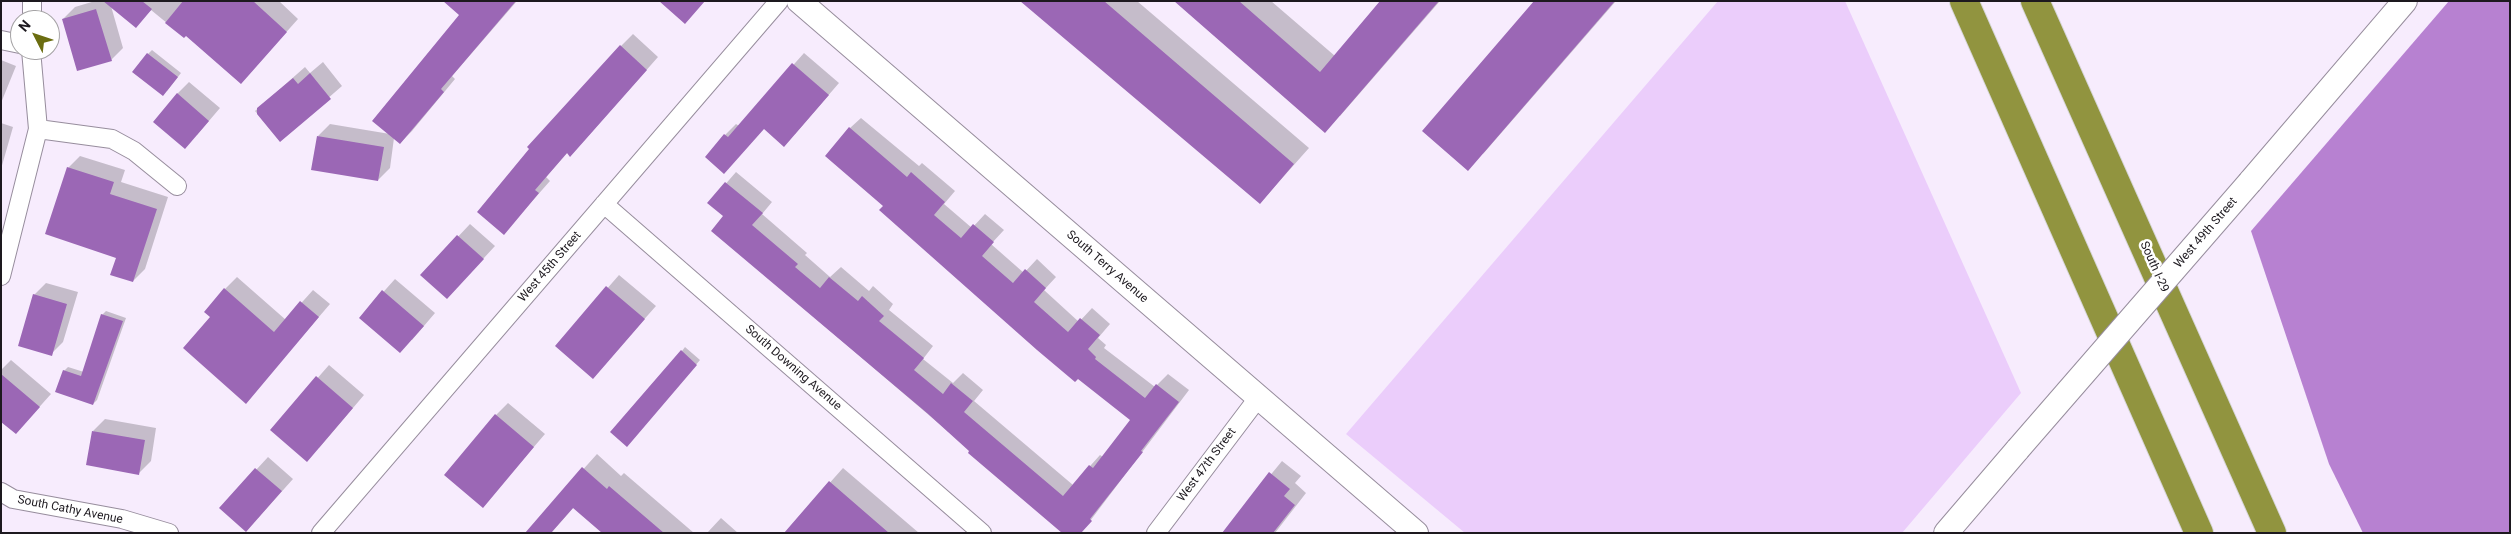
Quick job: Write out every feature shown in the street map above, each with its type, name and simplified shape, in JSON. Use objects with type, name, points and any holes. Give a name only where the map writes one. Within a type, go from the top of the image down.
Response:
[{"type":"highway","points":[[1964,1],[2199,533]]},
{"type":"highway","name":"South I-29","points":[[2035,1],[2272,533]]},
{"type":"street","name":"West 45th Street","points":[[321,533],[779,1]]},
{"type":"street","name":"South Terry Avenue","points":[[798,1],[1416,533]]},
{"type":"street","name":"West 49th Street","points":[[1946,533],[2405,1]]},
{"type":"street","points":[[1,276],[38,129],[32,60]]},
{"type":"street","points":[[38,129],[112,139],[134,151],[177,186]]},
{"type":"street","name":"South Downing Avenue","points":[[604,204],[982,533]]},
{"type":"street","name":"West 47th Street","points":[[1156,533],[1258,398]]},
{"type":"street","name":"South Cathy Avenue","points":[[1,492],[13,499],[122,519],[169,533]]},
{"type":"shaded area","points":[[1718,1],[1845,1],[2021,393],[1902,533],[1465,533],[1346,434]]},
{"type":"shaded area","points":[[2449,1],[2510,1],[2510,533],[2363,533],[2329,464],[2251,231]]},
{"type":"building","points":[[103,1],[142,1],[152,9],[136,28]]},
{"type":"building","points":[[183,1],[253,1],[287,32],[241,84],[186,36],[184,38],[165,23]]},
{"type":"building","points":[[443,1],[516,1],[441,89],[444,92],[400,144],[372,121],[459,15]]},
{"type":"building","points":[[659,1],[705,1],[685,24]]},
{"type":"building","points":[[1020,1],[1104,1],[1294,164],[1260,204]]},
{"type":"building","points":[[1174,1],[1239,1],[1320,72],[1380,1],[1439,1],[1325,133]]},
{"type":"building","points":[[1534,1],[1615,1],[1468,171],[1422,131]]},
{"type":"building","points":[[96,9],[112,61],[77,71],[62,19]]},
{"type":"building","points":[[620,45],[647,70],[570,157],[567,153],[535,190],[539,193],[504,235],[477,212],[529,149],[527,147]]},
{"type":"building","points":[[147,53],[178,77],[163,96],[132,72]]},
{"type":"building","points":[[792,63],[829,95],[784,147],[764,129],[724,174],[705,157],[724,134],[728,137]]},
{"type":"building","points":[[310,73],[331,99],[280,142],[257,114],[257,108],[293,78],[298,84]]},
{"type":"building","points":[[177,93],[209,121],[185,149],[153,122]]},
{"type":"building","points":[[849,127],[907,177],[911,172],[945,202],[934,215],[961,238],[973,224],[994,242],[982,256],[1013,283],[1025,269],[1046,288],[1034,302],[1068,332],[1080,318],[1100,335],[1088,349],[1096,357],[1095,359],[1145,398],[1156,384],[1179,402],[1141,451],[1143,452],[1090,519],[1092,521],[1081,533],[1062,533],[968,453],[969,451],[927,413],[711,231],[723,216],[707,203],[725,182],[763,213],[752,225],[798,264],[795,267],[820,288],[829,277],[858,301],[862,296],[884,316],[879,321],[924,358],[914,370],[943,394],[951,383],[973,401],[964,412],[1063,496],[1089,465],[1093,468],[1130,420],[1078,379],[1075,382],[1037,350],[879,210],[883,206],[825,156]]},
{"type":"building","points":[[317,136],[384,147],[378,181],[311,170]]},
{"type":"building","points":[[67,167],[114,182],[110,194],[157,209],[133,282],[110,275],[116,258],[45,234]]},
{"type":"building","points":[[457,235],[484,259],[447,299],[420,275]]},
{"type":"building","points":[[606,286],[645,319],[593,379],[555,346]]},
{"type":"building","points":[[224,288],[274,332],[300,301],[319,317],[246,404],[183,348],[210,317],[204,312]]},
{"type":"building","points":[[382,290],[424,326],[400,353],[359,318]]},
{"type":"building","points":[[33,294],[67,304],[52,356],[18,346]]},
{"type":"building","points":[[101,314],[123,321],[93,405],[55,392],[63,370],[81,376]]},
{"type":"building","points":[[681,350],[697,365],[627,447],[610,432]]},
{"type":"building","points":[[1,374],[40,407],[16,434],[1,422]]},
{"type":"building","points":[[316,376],[353,408],[307,462],[270,430]]},
{"type":"building","points":[[495,414],[534,447],[483,508],[444,475]]},
{"type":"building","points":[[92,431],[145,440],[139,475],[86,465]]},
{"type":"building","points":[[582,467],[607,489],[609,486],[664,533],[602,533],[573,508],[551,533],[525,533]]},
{"type":"building","points":[[255,468],[282,491],[246,532],[219,508]]},
{"type":"building","points":[[1269,472],[1290,489],[1284,496],[1295,505],[1273,533],[1222,533]]},
{"type":"building","points":[[829,481],[889,533],[784,533]]}]
